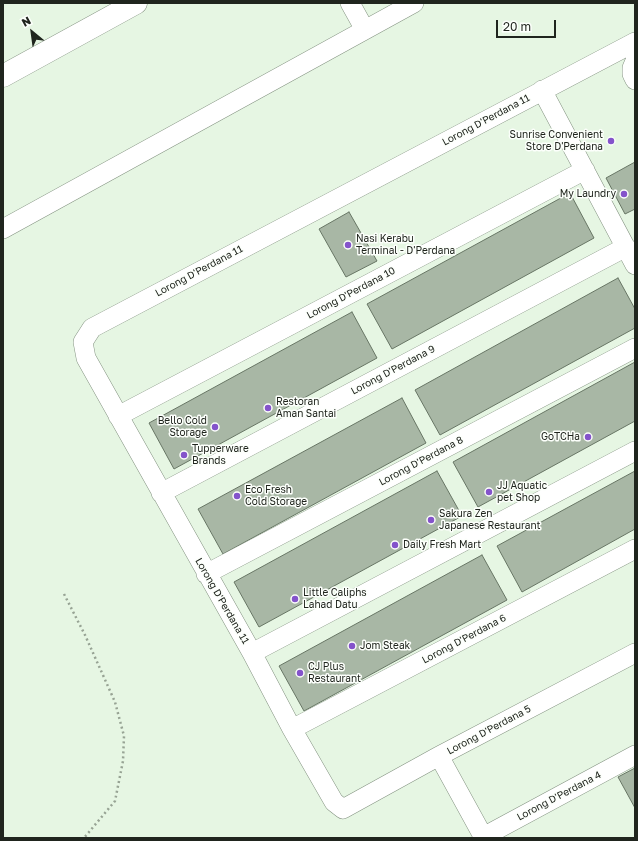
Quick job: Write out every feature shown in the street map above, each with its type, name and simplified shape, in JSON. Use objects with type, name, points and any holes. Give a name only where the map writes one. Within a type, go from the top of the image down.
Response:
[{"type":"street","points":[[3,76],[136,3]]},
{"type":"street","points":[[350,3],[365,30]]},
{"type":"street","points":[[3,229],[414,3]]},
{"type":"street","name":"Lorong D'Perdana 11","points":[[343,809],[334,802],[292,729],[252,653],[206,574],[86,358],[83,342],[92,328],[635,42]]},
{"type":"street","points":[[635,61],[632,68],[632,74],[635,80]]},
{"type":"street","points":[[542,90],[635,265]]},
{"type":"street","name":"Lorong D'Perdana 10","points":[[118,416],[585,170]]},
{"type":"street","name":"Lorong D'Perdana 9","points":[[161,493],[626,248]]},
{"type":"street","name":"Lorong D'Perdana 8","points":[[206,574],[635,348]]},
{"type":"street","points":[[252,653],[635,451]]},
{"type":"street","name":"Lorong D'Perdana 6","points":[[292,729],[635,549]]},
{"type":"street","name":"Lorong D'Perdana 5","points":[[343,809],[439,756],[635,653]]},
{"type":"street","name":"Lorong D'Perdana 4","points":[[483,837],[635,755]]},
{"type":"street","points":[[439,756],[483,837]]},
{"type":"path","points":[[64,594],[85,635],[115,702],[124,736],[123,760],[115,801],[84,838]]},
{"type":"building","name":"My Laundry","points":[[635,162],[635,209],[625,214],[606,178]]},
{"type":"building","points":[[570,193],[594,238],[392,349],[367,304]]},
{"type":"building","name":"Nasi Kerabu Terminal - D'Perdana","points":[[349,212],[377,261],[346,277],[319,229]]},
{"type":"building","points":[[618,278],[635,309],[635,328],[440,435],[415,390]]},
{"type":"building","points":[[352,312],[377,358],[174,469],[149,423]]},
{"type":"building","points":[[635,362],[635,421],[478,507],[453,462]]},
{"type":"building","points":[[402,398],[426,443],[223,554],[198,509]]},
{"type":"building","points":[[437,471],[462,516],[259,627],[234,582]]},
{"type":"building","points":[[635,471],[635,529],[522,592],[497,546]]},
{"type":"building","points":[[482,555],[507,600],[304,711],[279,666]]},
{"type":"building","points":[[635,768],[635,808],[618,777]]},
{"type":"place","name":"Sunrise Convenient Store D'Perdana","points":[[611,141]]},
{"type":"place","name":"My Laundry","points":[[624,194]]},
{"type":"place","name":"Nasi Kerabu Terminal - D'Perdana","points":[[348,245]]},
{"type":"place","name":"Restoran Aman Santai","points":[[268,408]]},
{"type":"place","name":"Bello Cold Storage","points":[[215,427]]},
{"type":"place","name":"GoTCHa","points":[[588,437]]},
{"type":"place","name":"Tupperware Brands","points":[[184,455]]},
{"type":"place","name":"JJ Aquatic pet Shop","points":[[489,492]]},
{"type":"place","name":"Eco Fresh Cold Storage","points":[[237,496]]},
{"type":"place","name":"Sakura Zen Japanese Restaurant","points":[[431,520]]},
{"type":"place","name":"Daily Fresh Mart","points":[[395,545]]},
{"type":"place","name":"Little Caliphs Lahad Datu","points":[[295,599]]},
{"type":"place","name":"Jom Steak","points":[[352,646]]},
{"type":"place","name":"CJ Plus Restaurant","points":[[300,673]]}]
